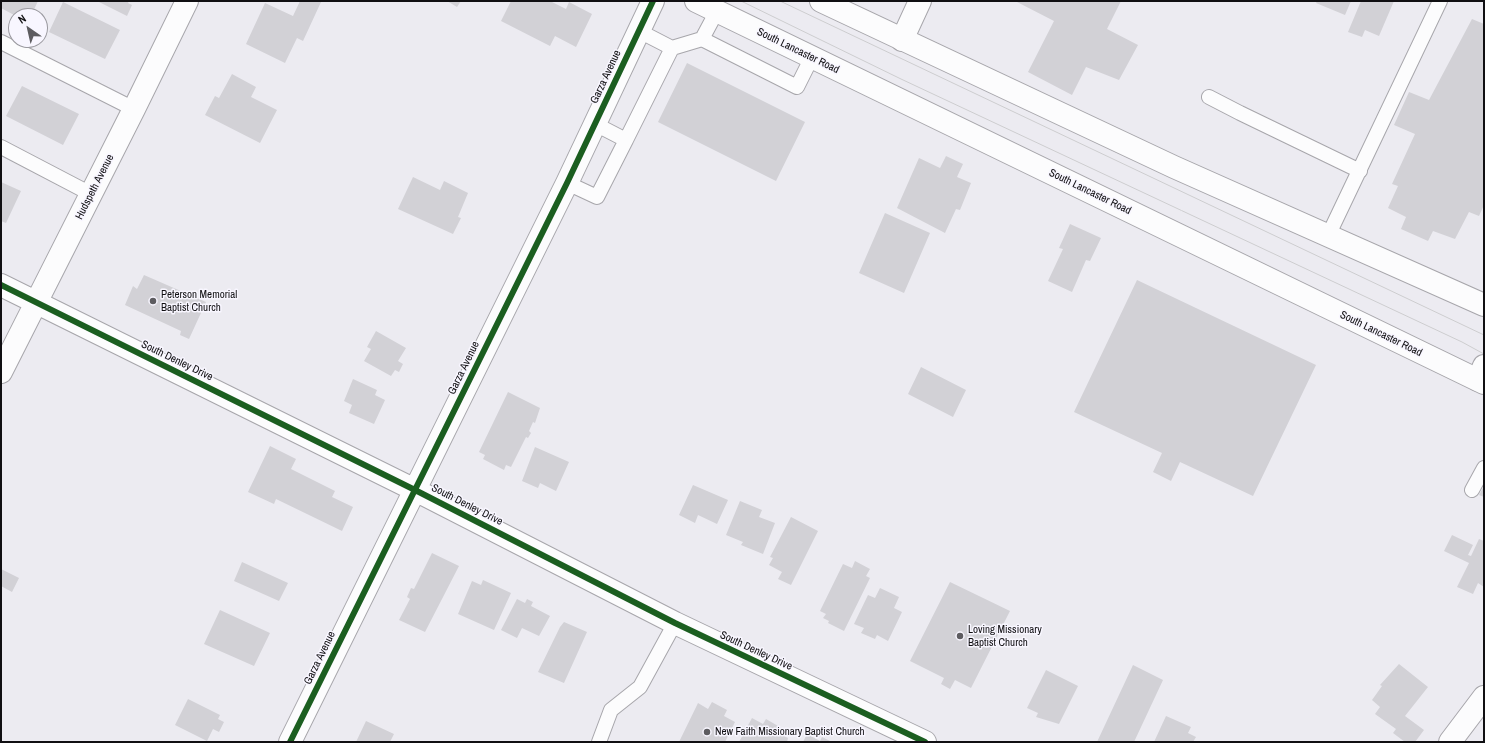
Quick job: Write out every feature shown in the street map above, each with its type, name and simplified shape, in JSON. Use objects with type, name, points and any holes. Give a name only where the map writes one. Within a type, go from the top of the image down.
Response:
[{"type":"street","name":"Hudspeth Avenue","points":[[1,372],[187,1]]},
{"type":"street","name":"Garza Avenue","points":[[290,742],[567,183],[653,1]]},
{"type":"street","name":"South Lancaster Road","points":[[696,1],[812,58],[1482,376]]},
{"type":"street","points":[[821,1],[1174,167],[1484,305]]},
{"type":"street","points":[[902,40],[920,1]]},
{"type":"street","name":"South Denley Drive","points":[[1,285],[414,490],[675,623],[925,742]]},
{"type":"street","points":[[1450,742],[1484,697]]},
{"type":"lane","points":[[1328,236],[1440,1]]},
{"type":"lane","points":[[702,39],[717,11]]},
{"type":"lane","points":[[639,31],[672,48],[702,39],[797,87],[812,58]]},
{"type":"lane","points":[[1,42],[134,109]]},
{"type":"lane","points":[[567,183],[597,198],[672,48]]},
{"type":"lane","points":[[1209,97],[1360,171]]},
{"type":"lane","points":[[595,124],[626,140]]},
{"type":"lane","points":[[1,147],[91,194]]},
{"type":"lane","points":[[1472,490],[1484,468]]},
{"type":"lane","points":[[599,742],[611,710],[640,687],[675,623]]},
{"type":"building","points":[[1,1],[38,1],[35,8],[8,8],[8,12],[1,8]]},
{"type":"building","points":[[97,1],[129,1],[128,3],[132,5],[127,16]]},
{"type":"building","points":[[300,1],[321,2],[303,41],[297,38],[285,63],[246,44],[265,3],[293,16]]},
{"type":"building","points":[[447,1],[461,1],[457,7]]},
{"type":"building","points":[[511,1],[550,1],[566,9],[569,2],[592,14],[576,47],[555,36],[550,46],[501,21]]},
{"type":"building","points":[[1121,1],[1107,29],[1138,45],[1119,80],[1086,67],[1072,95],[1028,72],[1054,21],[1017,2]]},
{"type":"building","points":[[1317,1],[1351,1],[1345,15],[1316,3]]},
{"type":"building","points":[[1361,1],[1394,1],[1379,36],[1365,30],[1362,37],[1348,32]]},
{"type":"building","points":[[63,2],[120,30],[105,59],[49,32]]},
{"type":"building","points":[[1472,19],[1484,24],[1484,205],[1479,216],[1469,212],[1455,239],[1433,231],[1428,241],[1401,229],[1406,217],[1388,208],[1398,186],[1392,184],[1415,134],[1394,125],[1409,92],[1429,100]]},
{"type":"building","points":[[687,63],[805,122],[776,181],[658,122]]},
{"type":"building","points":[[232,74],[256,87],[251,97],[277,110],[260,143],[205,115],[215,96],[219,98]]},
{"type":"building","points":[[22,86],[79,114],[63,145],[6,116]]},
{"type":"building","points":[[946,156],[963,164],[957,177],[971,183],[960,210],[956,209],[945,233],[897,208],[919,158],[940,168]]},
{"type":"building","points":[[413,177],[440,190],[444,181],[468,193],[458,217],[461,218],[453,234],[398,209]]},
{"type":"building","points":[[1,182],[21,191],[6,223],[1,221]]},
{"type":"building","points":[[885,213],[930,233],[904,293],[859,273]]},
{"type":"building","points":[[1070,224],[1101,238],[1090,261],[1086,260],[1072,292],[1048,281],[1063,249],[1059,248]]},
{"type":"building","points":[[144,275],[206,302],[189,339],[180,335],[181,331],[125,305],[133,286],[137,289]]},
{"type":"building","points":[[1137,280],[1316,365],[1253,496],[1180,462],[1171,481],[1153,472],[1162,453],[1074,412]]},
{"type":"building","points":[[376,331],[406,348],[398,361],[403,364],[399,372],[395,370],[391,376],[364,361],[371,349],[367,347]]},
{"type":"building","points":[[921,367],[966,390],[953,417],[908,394]]},
{"type":"building","points":[[353,379],[377,390],[375,395],[385,400],[374,424],[349,413],[352,405],[344,401]]},
{"type":"building","points":[[508,392],[540,408],[535,423],[533,422],[529,431],[531,433],[528,438],[526,437],[511,467],[506,465],[504,470],[483,459],[485,455],[479,452]]},
{"type":"building","points":[[270,446],[296,459],[291,469],[335,491],[332,497],[353,507],[342,531],[276,499],[274,504],[248,492]]},
{"type":"building","points":[[535,447],[569,462],[556,491],[540,483],[538,488],[522,481]]},
{"type":"building","points":[[693,485],[728,500],[717,524],[698,515],[695,523],[679,515]]},
{"type":"building","points":[[1484,486],[1484,497],[1479,495]]},
{"type":"building","points":[[740,501],[762,510],[759,517],[775,523],[763,554],[741,545],[743,542],[726,535]]},
{"type":"building","points":[[791,517],[818,531],[791,585],[778,579],[782,572],[769,565],[773,558],[770,557]]},
{"type":"building","points":[[1452,535],[1473,545],[1468,555],[1471,556],[1479,539],[1484,541],[1484,587],[1478,583],[1473,594],[1457,587],[1469,563],[1444,551]]},
{"type":"building","points":[[432,553],[459,566],[425,632],[399,620],[410,599],[407,597],[411,588],[414,589]]},
{"type":"building","points":[[855,561],[870,569],[866,576],[870,578],[844,631],[828,623],[829,621],[823,618],[826,614],[820,611],[843,564],[852,568]]},
{"type":"building","points":[[242,562],[288,583],[279,601],[234,581]]},
{"type":"building","points":[[1,569],[19,578],[12,592],[1,586]]},
{"type":"building","points":[[483,580],[511,593],[494,630],[458,614],[472,581],[481,585]]},
{"type":"building","name":"Loving Missionary Baptist Church","points":[[950,582],[1010,611],[971,688],[955,680],[950,689],[941,684],[944,678],[910,661]]},
{"type":"building","points":[[880,588],[899,597],[894,608],[902,612],[888,641],[877,635],[875,639],[861,633],[864,628],[854,624],[868,595],[875,598]]},
{"type":"building","points":[[517,599],[525,603],[527,599],[533,602],[531,606],[550,616],[539,636],[522,628],[517,638],[501,630]]},
{"type":"building","points":[[220,610],[270,633],[254,666],[204,644]]},
{"type":"building","points":[[564,622],[587,632],[564,683],[538,672],[560,627]]},
{"type":"building","points":[[1399,664],[1428,687],[1405,716],[1424,730],[1415,742],[1405,742],[1393,733],[1396,729],[1375,714],[1380,707],[1372,700],[1382,686],[1380,685]]},
{"type":"building","points":[[1133,665],[1163,680],[1134,742],[1097,742]]},
{"type":"building","points":[[1046,670],[1078,686],[1059,724],[1036,717],[1038,713],[1027,708]]},
{"type":"building","points":[[188,699],[220,715],[218,719],[224,722],[219,732],[213,729],[207,741],[175,725]]},
{"type":"building","name":"New Faith Missionary Baptist Church","points":[[712,702],[727,710],[724,716],[735,722],[725,742],[679,742],[698,703],[708,709]]},
{"type":"building","points":[[1166,716],[1191,727],[1188,733],[1196,737],[1193,742],[1154,742]]},
{"type":"building","points":[[752,718],[763,724],[766,719],[785,730],[782,735],[788,738],[787,742],[739,742]]},
{"type":"building","points":[[366,721],[394,734],[390,742],[356,742]]},
{"type":"building","points":[[807,734],[820,741],[822,737],[832,742],[803,742]]},
{"type":"tram line","points":[[741,1],[901,79],[1462,342],[1484,354]]},
{"type":"tram line","points":[[780,1],[1484,335]]},
{"type":"cycle path","points":[[290,742],[567,183],[653,1]]},
{"type":"cycle path","points":[[1,285],[415,490],[675,623],[925,742]]},
{"type":"place","name":"Peterson Memorial Baptist Church","points":[[153,301]]},
{"type":"place","name":"Loving Missionary Baptist Church","points":[[960,636]]},
{"type":"place","name":"New Faith Missionary Baptist Church","points":[[707,732]]}]
